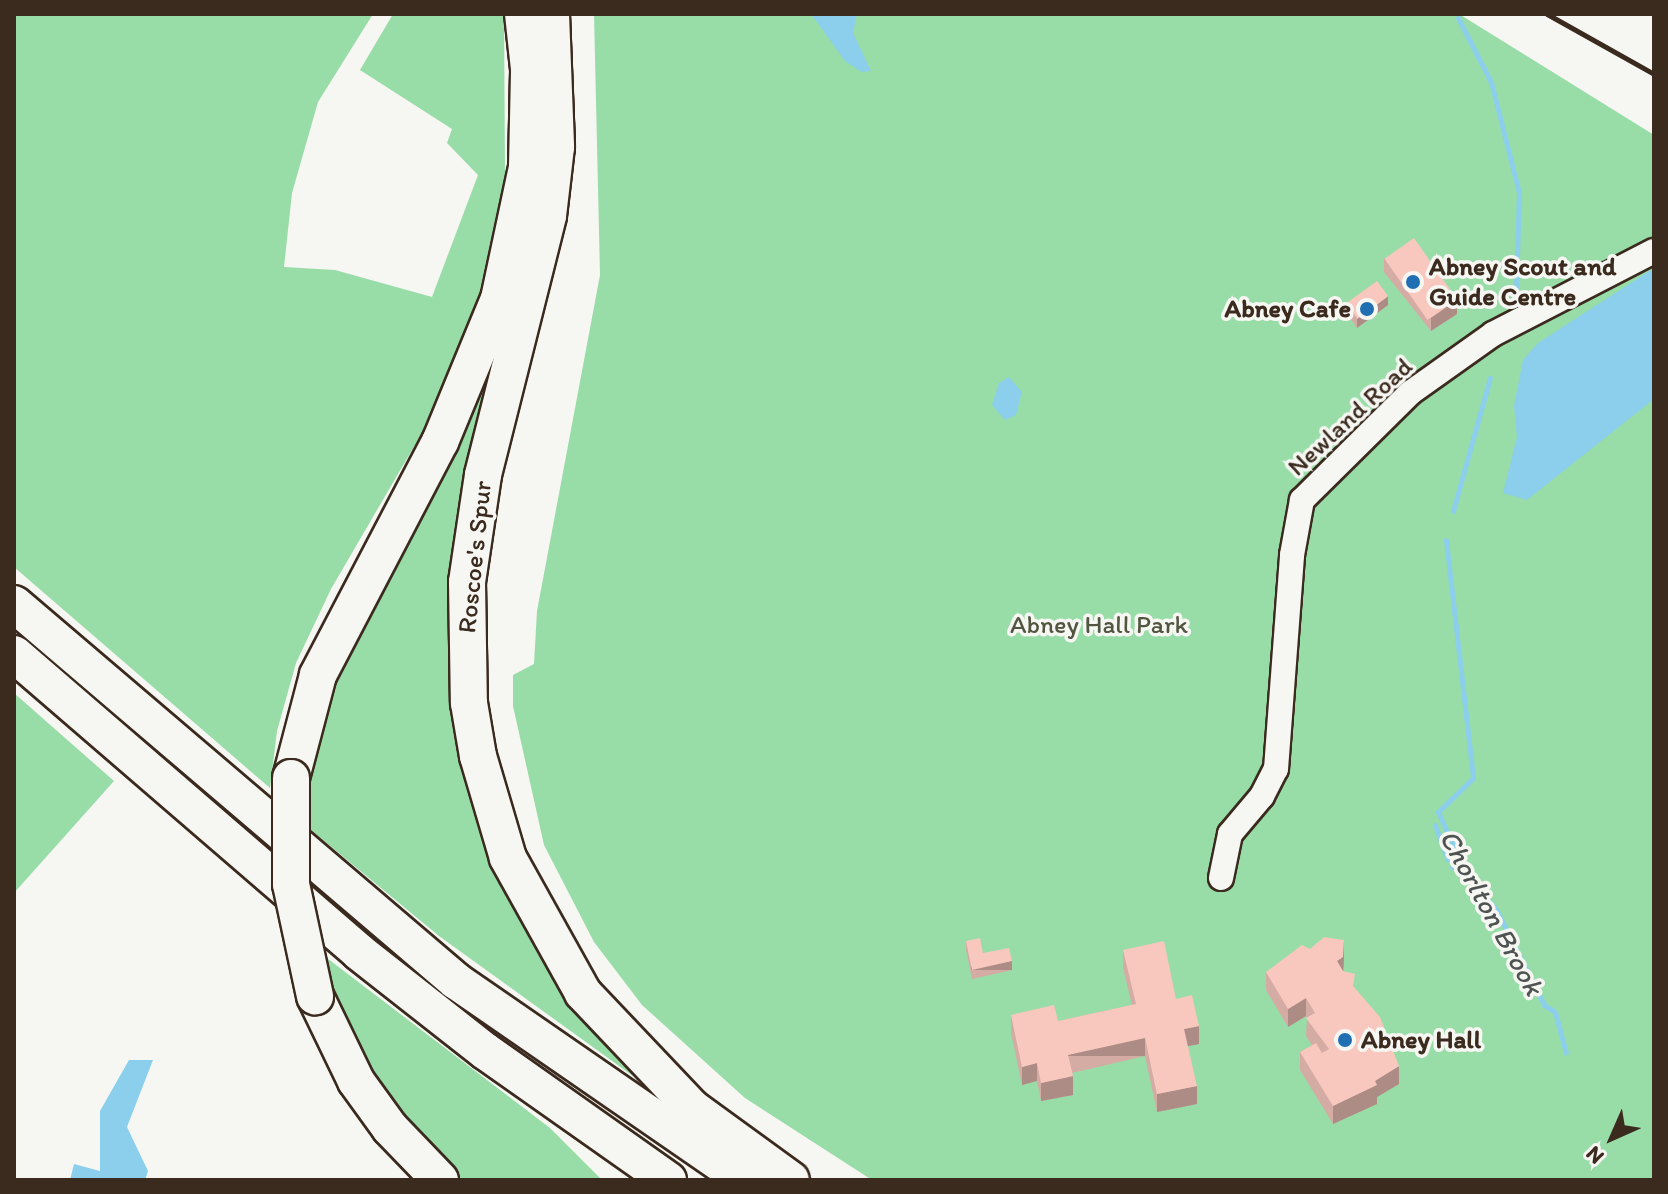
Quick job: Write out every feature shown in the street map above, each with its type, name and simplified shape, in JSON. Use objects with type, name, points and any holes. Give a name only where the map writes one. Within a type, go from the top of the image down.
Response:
[{"type":"highway","points":[[440,1180],[390,1128],[356,1081],[315,996],[291,884],[291,778],[318,675],[446,430],[499,299],[527,167],[529,69],[523,14]]},
{"type":"highway","name":"Roscoe's Spur","points":[[551,14],[556,147],[548,216],[483,475],[467,582],[469,703],[478,756],[508,858],[583,993],[692,1108],[791,1180]]},
{"type":"highway","points":[[14,604],[456,981],[744,1180]]},
{"type":"highway","points":[[14,654],[359,952],[485,1051],[668,1180]]},
{"type":"street","name":"Newland Road","points":[[1221,878],[1230,834],[1262,796],[1276,769],[1292,555],[1302,500],[1410,393],[1493,334],[1654,251]]},
{"type":"green space","points":[[14,14],[373,14],[318,102],[292,193],[284,267],[335,270],[432,297],[478,175],[447,143],[452,129],[360,70],[393,14],[504,14],[505,175],[479,295],[430,419],[331,589],[296,663],[277,731],[270,788],[14,567]]},
{"type":"green space","name":"Abney Hall Park","points":[[594,14],[1459,14],[1654,135],[1654,1180],[872,1180],[745,1098],[642,1005],[594,942],[544,845],[513,706],[513,675],[534,664],[537,611],[600,275]]},
{"type":"green space","points":[[498,335],[467,504],[474,788],[669,1102],[439,936],[300,821],[327,687]]},
{"type":"green space","points":[[14,693],[114,781],[14,893]]},
{"type":"green space","points":[[315,949],[550,1128],[602,1180],[457,1180],[363,1071]]},
{"type":"water","points":[[811,14],[857,14],[853,33],[871,71],[862,72],[845,61]]},
{"type":"water","points":[[1654,268],[1654,399],[1527,500],[1503,493],[1517,437],[1514,406],[1523,360],[1538,343]]},
{"type":"water","points":[[1009,377],[1022,392],[1016,415],[1005,420],[992,405],[999,383]]},
{"type":"water","points":[[129,1060],[153,1060],[127,1127],[148,1171],[145,1180],[70,1180],[74,1164],[100,1171],[100,1111]]},
{"type":"building","name":"Abney Scout and Guide Centre","points":[[1414,238],[1457,299],[1428,320],[1385,259]]},
{"type":"building","points":[[1377,281],[1388,296],[1357,319],[1346,303]]},
{"type":"building","name":"Abney Hall","points":[[1324,937],[1344,940],[1343,957],[1337,961],[1343,971],[1355,974],[1353,986],[1380,1017],[1399,1066],[1375,1081],[1377,1085],[1333,1106],[1300,1052],[1316,1043],[1322,1053],[1329,1049],[1306,1018],[1315,1013],[1306,998],[1288,1009],[1266,972],[1302,945],[1310,949]]},
{"type":"building","points":[[980,938],[983,953],[1009,948],[1012,961],[972,970],[966,941]]},
{"type":"building","points":[[1164,941],[1176,999],[1192,995],[1199,1026],[1184,1029],[1197,1086],[1157,1094],[1145,1038],[1068,1055],[1073,1076],[1041,1083],[1037,1063],[1022,1067],[1011,1015],[1054,1005],[1058,1021],[1136,1004],[1123,950]]},
{"type":"waterway","name":"Chorlton Brook","points":[[1458,18],[1491,82],[1519,193],[1516,291]]},
{"type":"waterway","name":"Chorlton Brook","points":[[1453,511],[1490,378]]},
{"type":"waterway","name":"Chorlton Brook","points":[[1446,540],[1473,778],[1438,812],[1463,867],[1497,911],[1544,1005],[1555,1012],[1566,1053]]},
{"type":"waterway","points":[[1435,825],[1448,860]]},
{"type":"waterway","points":[[1452,867],[1463,867]]},
{"type":"railway","points":[[1547,14],[1654,74]]},
{"type":"place","name":"Abney Scout and Guide Centre","points":[[1413,282]]},
{"type":"place","name":"Abney Cafe","points":[[1367,309]]},
{"type":"place","name":"Abney Hall","points":[[1345,1040]]}]
